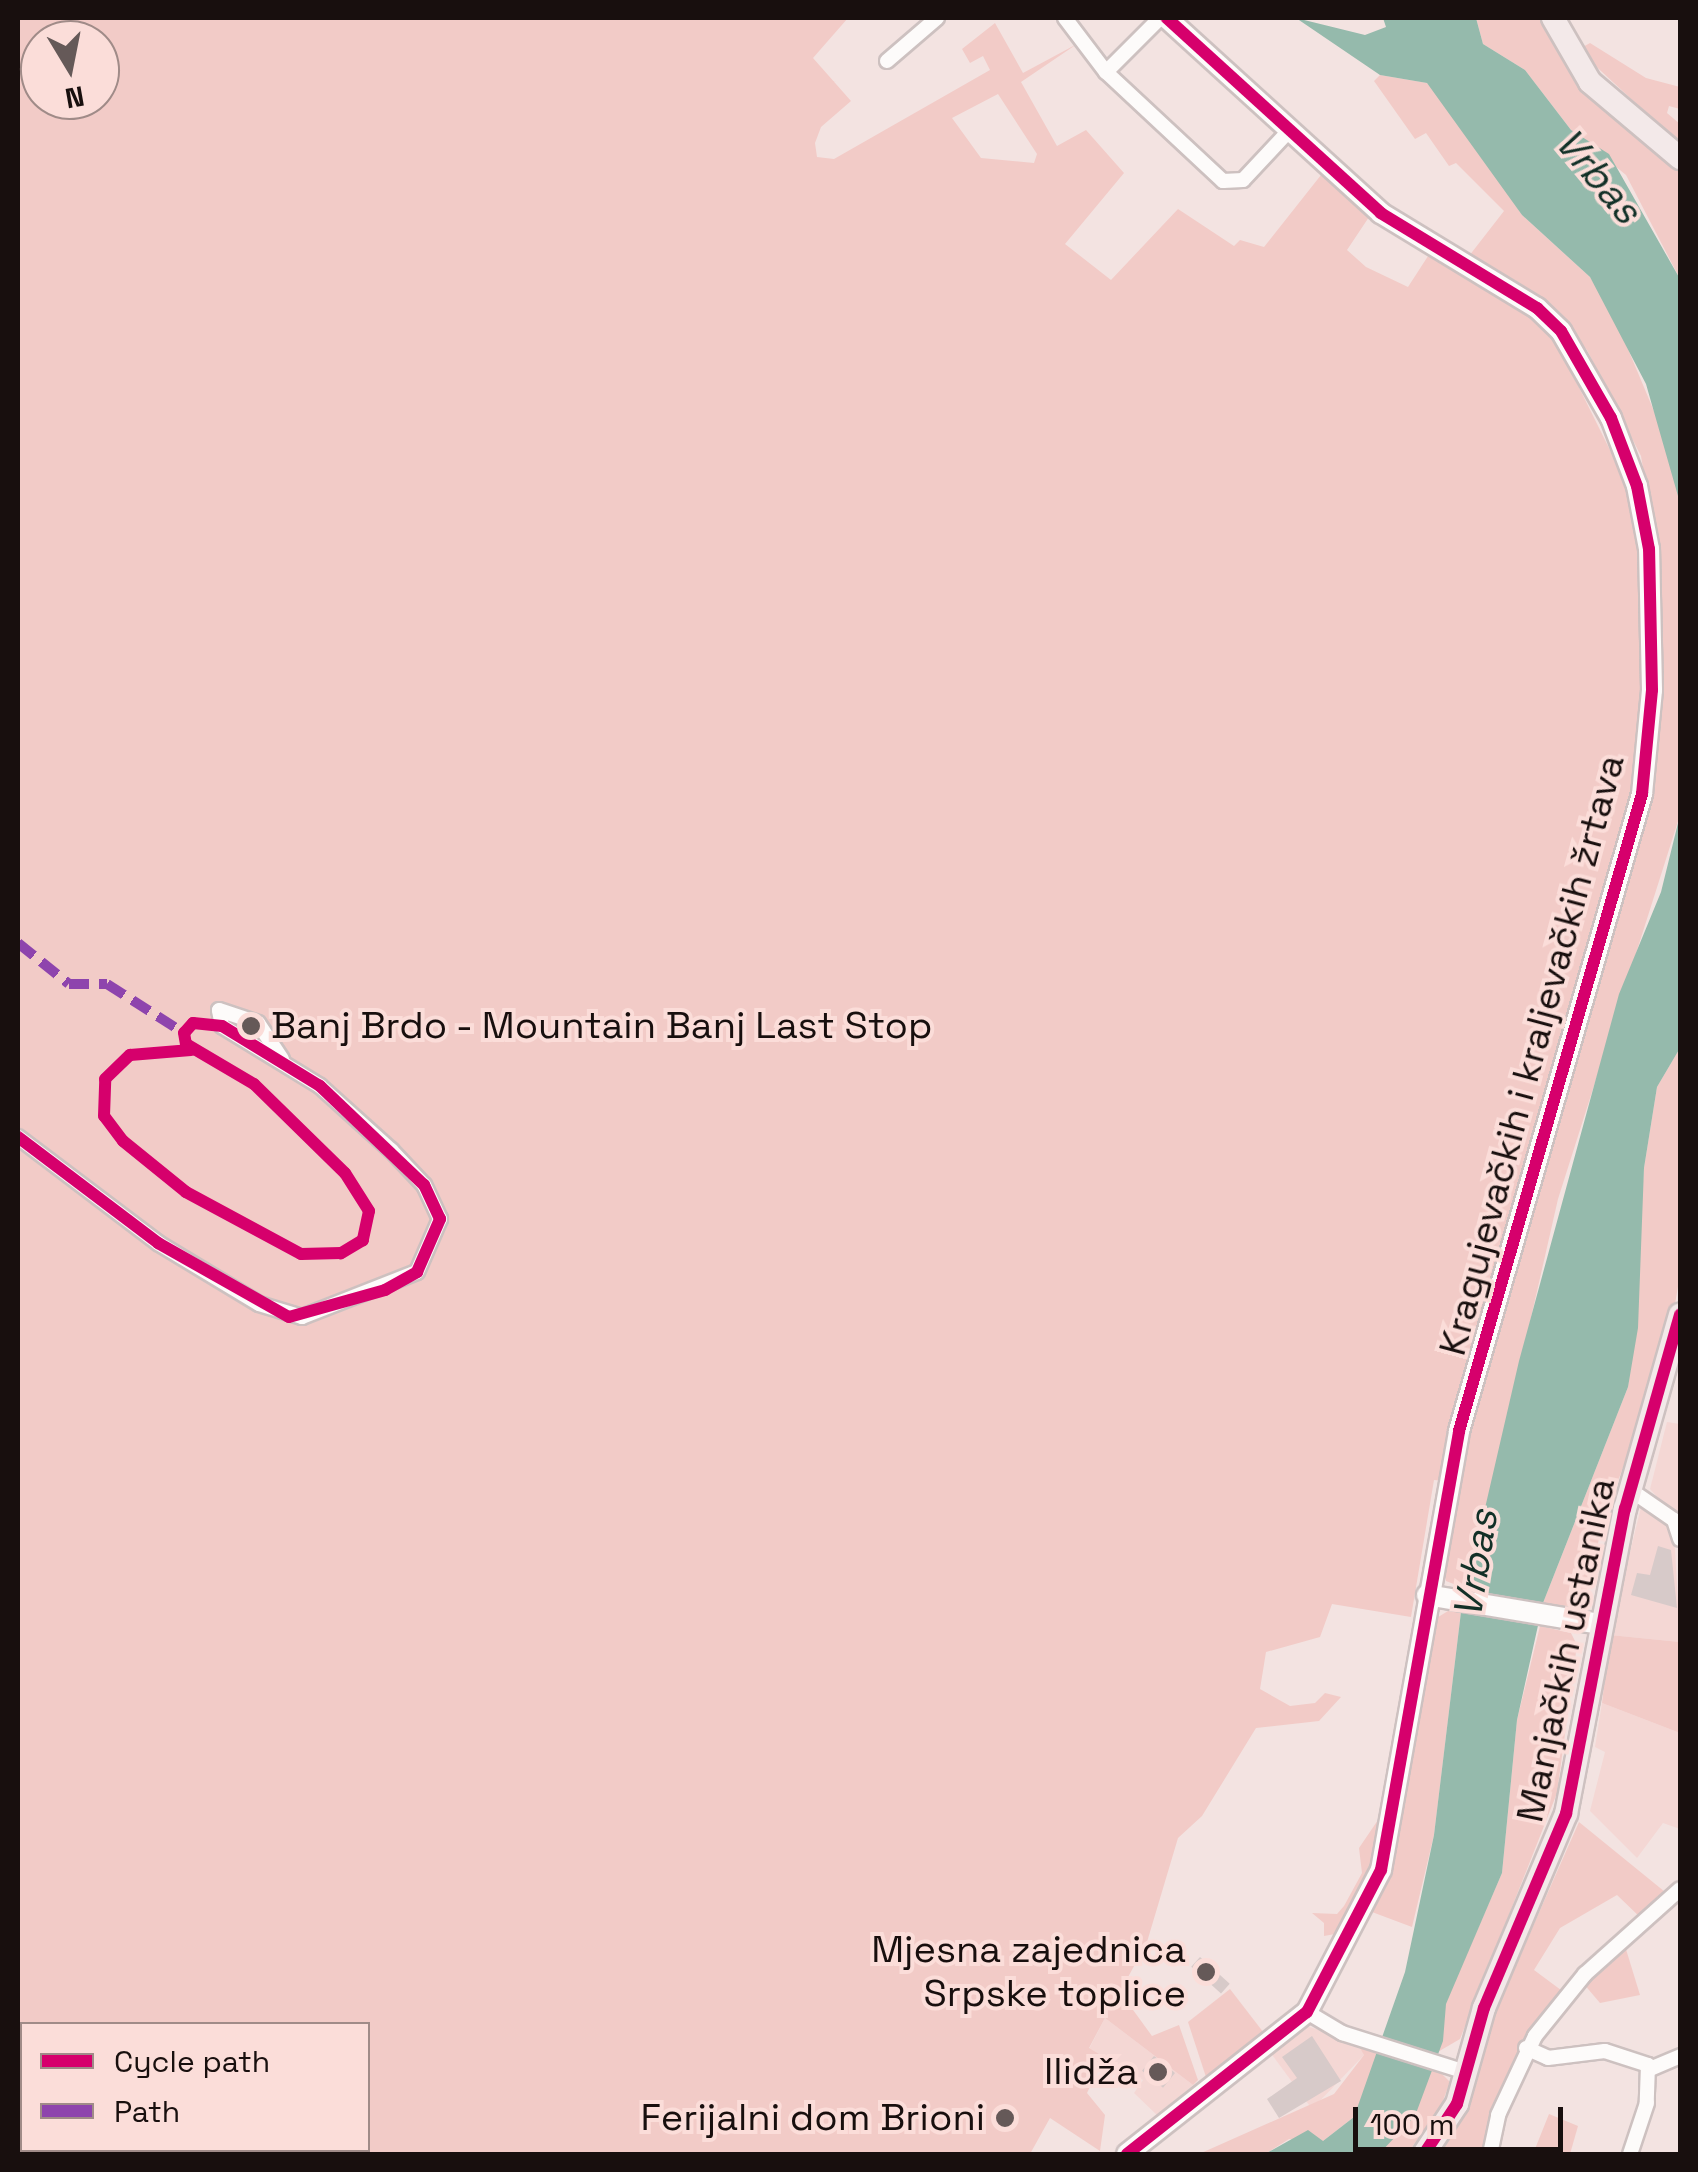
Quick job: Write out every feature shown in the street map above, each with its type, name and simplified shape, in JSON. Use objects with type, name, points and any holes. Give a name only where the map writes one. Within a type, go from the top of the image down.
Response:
[{"type":"main road","points":[[1553,18],[1590,82],[1680,158]]},
{"type":"main road","name":"Manjačkih ustanika","points":[[1424,2154],[1452,2114],[1484,2008],[1566,1814],[1629,1490],[1680,1315]]},
{"type":"street","points":[[888,61],[937,18]]},
{"type":"street","points":[[1065,18],[1106,72],[1228,183],[1246,178],[1287,133]]},
{"type":"street","points":[[1106,72],[1160,18]]},
{"type":"street","name":"Kragujevačkih i kraljevačkih žrtava","points":[[1168,18],[1287,133],[1381,214],[1537,308],[1561,330],[1626,452],[1649,550],[1652,690],[1642,794],[1464,1414],[1427,1594],[1386,1855],[1307,2012]]},
{"type":"street","points":[[18,1137],[158,1243],[259,1304],[302,1317],[417,1272],[440,1219],[424,1185],[391,1150],[282,1059]]},
{"type":"street","points":[[1629,1490],[1674,1520],[1680,1538]]},
{"type":"street","points":[[1427,1594],[1600,1624]]},
{"type":"street","points":[[1490,2154],[1526,2048],[1576,1983],[1680,1889]]},
{"type":"street","points":[[1128,2154],[1307,2012],[1361,2040],[1466,2072]]},
{"type":"street","points":[[1526,2048],[1548,2058],[1622,2054],[1650,2069]]},
{"type":"street","points":[[1650,2069],[1680,2056]]},
{"type":"street","points":[[1630,2154],[1650,2069]]},
{"type":"shaded area","points":[[18,18],[848,18],[813,58],[851,101],[821,127],[815,143],[817,157],[834,159],[990,70],[983,56],[970,63],[962,49],[995,23],[1023,73],[1077,44],[1021,82],[1057,146],[1086,130],[1124,173],[1065,244],[1111,280],[1178,209],[1234,246],[1240,240],[1264,247],[1321,175],[1371,214],[1347,250],[1366,267],[1408,287],[1430,253],[1529,313],[1555,339],[1656,543],[1641,456],[1587,350],[1539,297],[1469,256],[1504,211],[1456,163],[1449,166],[1426,133],[1415,139],[1374,81],[1380,75],[1427,83],[1445,100],[1522,215],[1590,277],[1615,318],[1669,447],[1680,503],[1680,815],[1558,1199],[1469,1590],[1446,1581],[1441,1561],[1460,1482],[1434,1480],[1411,1617],[1332,1604],[1320,1637],[1266,1652],[1260,1689],[1290,1706],[1315,1703],[1325,1693],[1341,1697],[1319,1721],[1256,1728],[1202,1816],[1178,1838],[1147,1942],[1120,1992],[1152,2036],[1179,2025],[1198,2080],[1193,2085],[1105,2018],[1089,2048],[1104,2057],[1087,2093],[1105,2115],[1100,2151],[1050,2118],[1030,2154],[18,2154]],"holes":[[[998,94],[1037,154],[1034,163],[981,158],[952,118]]]},
{"type":"shaded area","points":[[1476,18],[1542,18],[1572,70],[1680,170],[1680,279],[1626,175],[1571,130],[1525,70],[1483,44]]},
{"type":"shaded area","points":[[1590,43],[1646,78],[1680,87],[1680,109],[1669,106],[1667,113],[1680,124],[1680,144],[1588,59],[1581,48]]},
{"type":"shaded area","points":[[1680,1048],[1680,1275],[1668,1344],[1603,1522],[1585,1598],[1570,1608],[1543,1603],[1628,1387],[1644,1168],[1657,1087]]},
{"type":"shaded area","points":[[1667,1422],[1680,1424],[1680,1522],[1650,1489]]},
{"type":"shaded area","points":[[1642,1503],[1674,1530],[1680,1642],[1610,1635]]},
{"type":"shaded area","points":[[1448,1611],[1461,1612],[1434,1835],[1412,1927],[1372,1912],[1395,1859],[1435,1619]]},
{"type":"shaded area","points":[[1540,1626],[1571,1633],[1577,1645],[1557,1793],[1460,2039],[1436,2053],[1445,2004],[1502,1873],[1517,1720]]},
{"type":"shaded area","points":[[1610,1635],[1680,1642],[1680,1733],[1602,1703]]},
{"type":"shaded area","points":[[1602,1703],[1680,1733],[1680,1829],[1663,1823],[1637,1858],[1590,1811],[1605,1752],[1595,1747]]},
{"type":"shaded area","points":[[1378,1820],[1371,1866],[1335,1934],[1324,1936],[1324,1923],[1312,1913],[1337,1914],[1344,1906],[1362,1873],[1359,1848]]},
{"type":"shaded area","points":[[1579,1822],[1670,1896],[1643,1920],[1617,1895],[1560,1928],[1534,1970],[1565,1993],[1522,2046],[1486,2154],[1438,2154],[1460,2121],[1493,2017]]},
{"type":"shaded area","points":[[1625,1946],[1640,1995],[1600,2003],[1583,1983]]},
{"type":"shaded area","points":[[1230,1989],[1267,2037],[1206,2077],[1188,2022]]},
{"type":"shaded area","points":[[1105,2018],[1193,2085],[1157,2115],[1134,2093],[1143,2080],[1089,2049]]},
{"type":"shaded area","points":[[1302,2025],[1360,2041],[1364,2055],[1312,2109],[1270,2052]]},
{"type":"shaded area","points":[[1359,2046],[1380,2051],[1374,2070],[1354,2117],[1323,2141],[1289,2139],[1265,2154],[1199,2154],[1334,2094],[1364,2055]]},
{"type":"shaded area","points":[[1434,2066],[1450,2082],[1441,2106],[1407,2154],[1379,2154]]},
{"type":"shaded area","points":[[1549,2114],[1578,2126],[1570,2154],[1533,2154]]},
{"type":"water","name":"Vrbas","points":[[1296,18],[1365,35],[1386,27],[1383,18],[1476,18],[1483,44],[1525,70],[1571,130],[1609,154],[1680,279],[1680,503],[1646,384],[1590,277],[1522,215],[1427,83],[1380,75]]},
{"type":"water","name":"Vrbas","points":[[1680,815],[1680,1048],[1657,1087],[1644,1168],[1638,1328],[1628,1387],[1543,1603],[1517,1720],[1502,1873],[1446,2004],[1443,2041],[1415,2116],[1379,2154],[1265,2154],[1308,2130],[1323,2141],[1354,2117],[1405,1972],[1434,1835],[1461,1612],[1519,1361],[1619,994],[1661,892]]},
{"type":"building","points":[[1658,1546],[1671,1550],[1677,1608],[1631,1595],[1637,1573],[1650,1575]]},
{"type":"building","name":"Mjesna zajednica Srpske toplice","points":[[1200,1957],[1230,1984],[1221,1993],[1191,1967]]},
{"type":"building","points":[[1312,2036],[1341,2081],[1279,2118],[1267,2099],[1297,2078],[1282,2057]]},
{"type":"building","name":"Ilidža","points":[[1154,2056],[1175,2073],[1163,2088],[1142,2071]]},
{"type":"marked path","points":[[18,943],[69,984],[107,984],[184,1033]]},
{"type":"cycle path","points":[[1127,2154],[1307,2012],[1381,1870],[1459,1431],[1642,794],[1652,690],[1649,549],[1637,486],[1611,418],[1561,331],[1537,308],[1381,213],[1167,18]]},
{"type":"cycle path","points":[[18,1137],[158,1243],[289,1317],[385,1290],[417,1272],[440,1219],[424,1185],[320,1086],[222,1026],[193,1023],[184,1033],[186,1044],[254,1084],[345,1173],[369,1211],[363,1240],[341,1253],[301,1254],[186,1192],[123,1141],[104,1116],[105,1079],[130,1055],[191,1050]]},
{"type":"cycle path","points":[[1424,2154],[1457,2104],[1484,2008],[1566,1814],[1625,1509],[1680,1315]]},
{"type":"place","name":"Banj Brdo - Mountain Banj Last Stop","points":[[251,1026]]},
{"type":"place","name":"Mjesna zajednica Srpske toplice","points":[[1206,1972]]},
{"type":"place","name":"Ilidža","points":[[1158,2072]]},
{"type":"place","name":"Ferijalni dom Brioni","points":[[1005,2118]]}]
